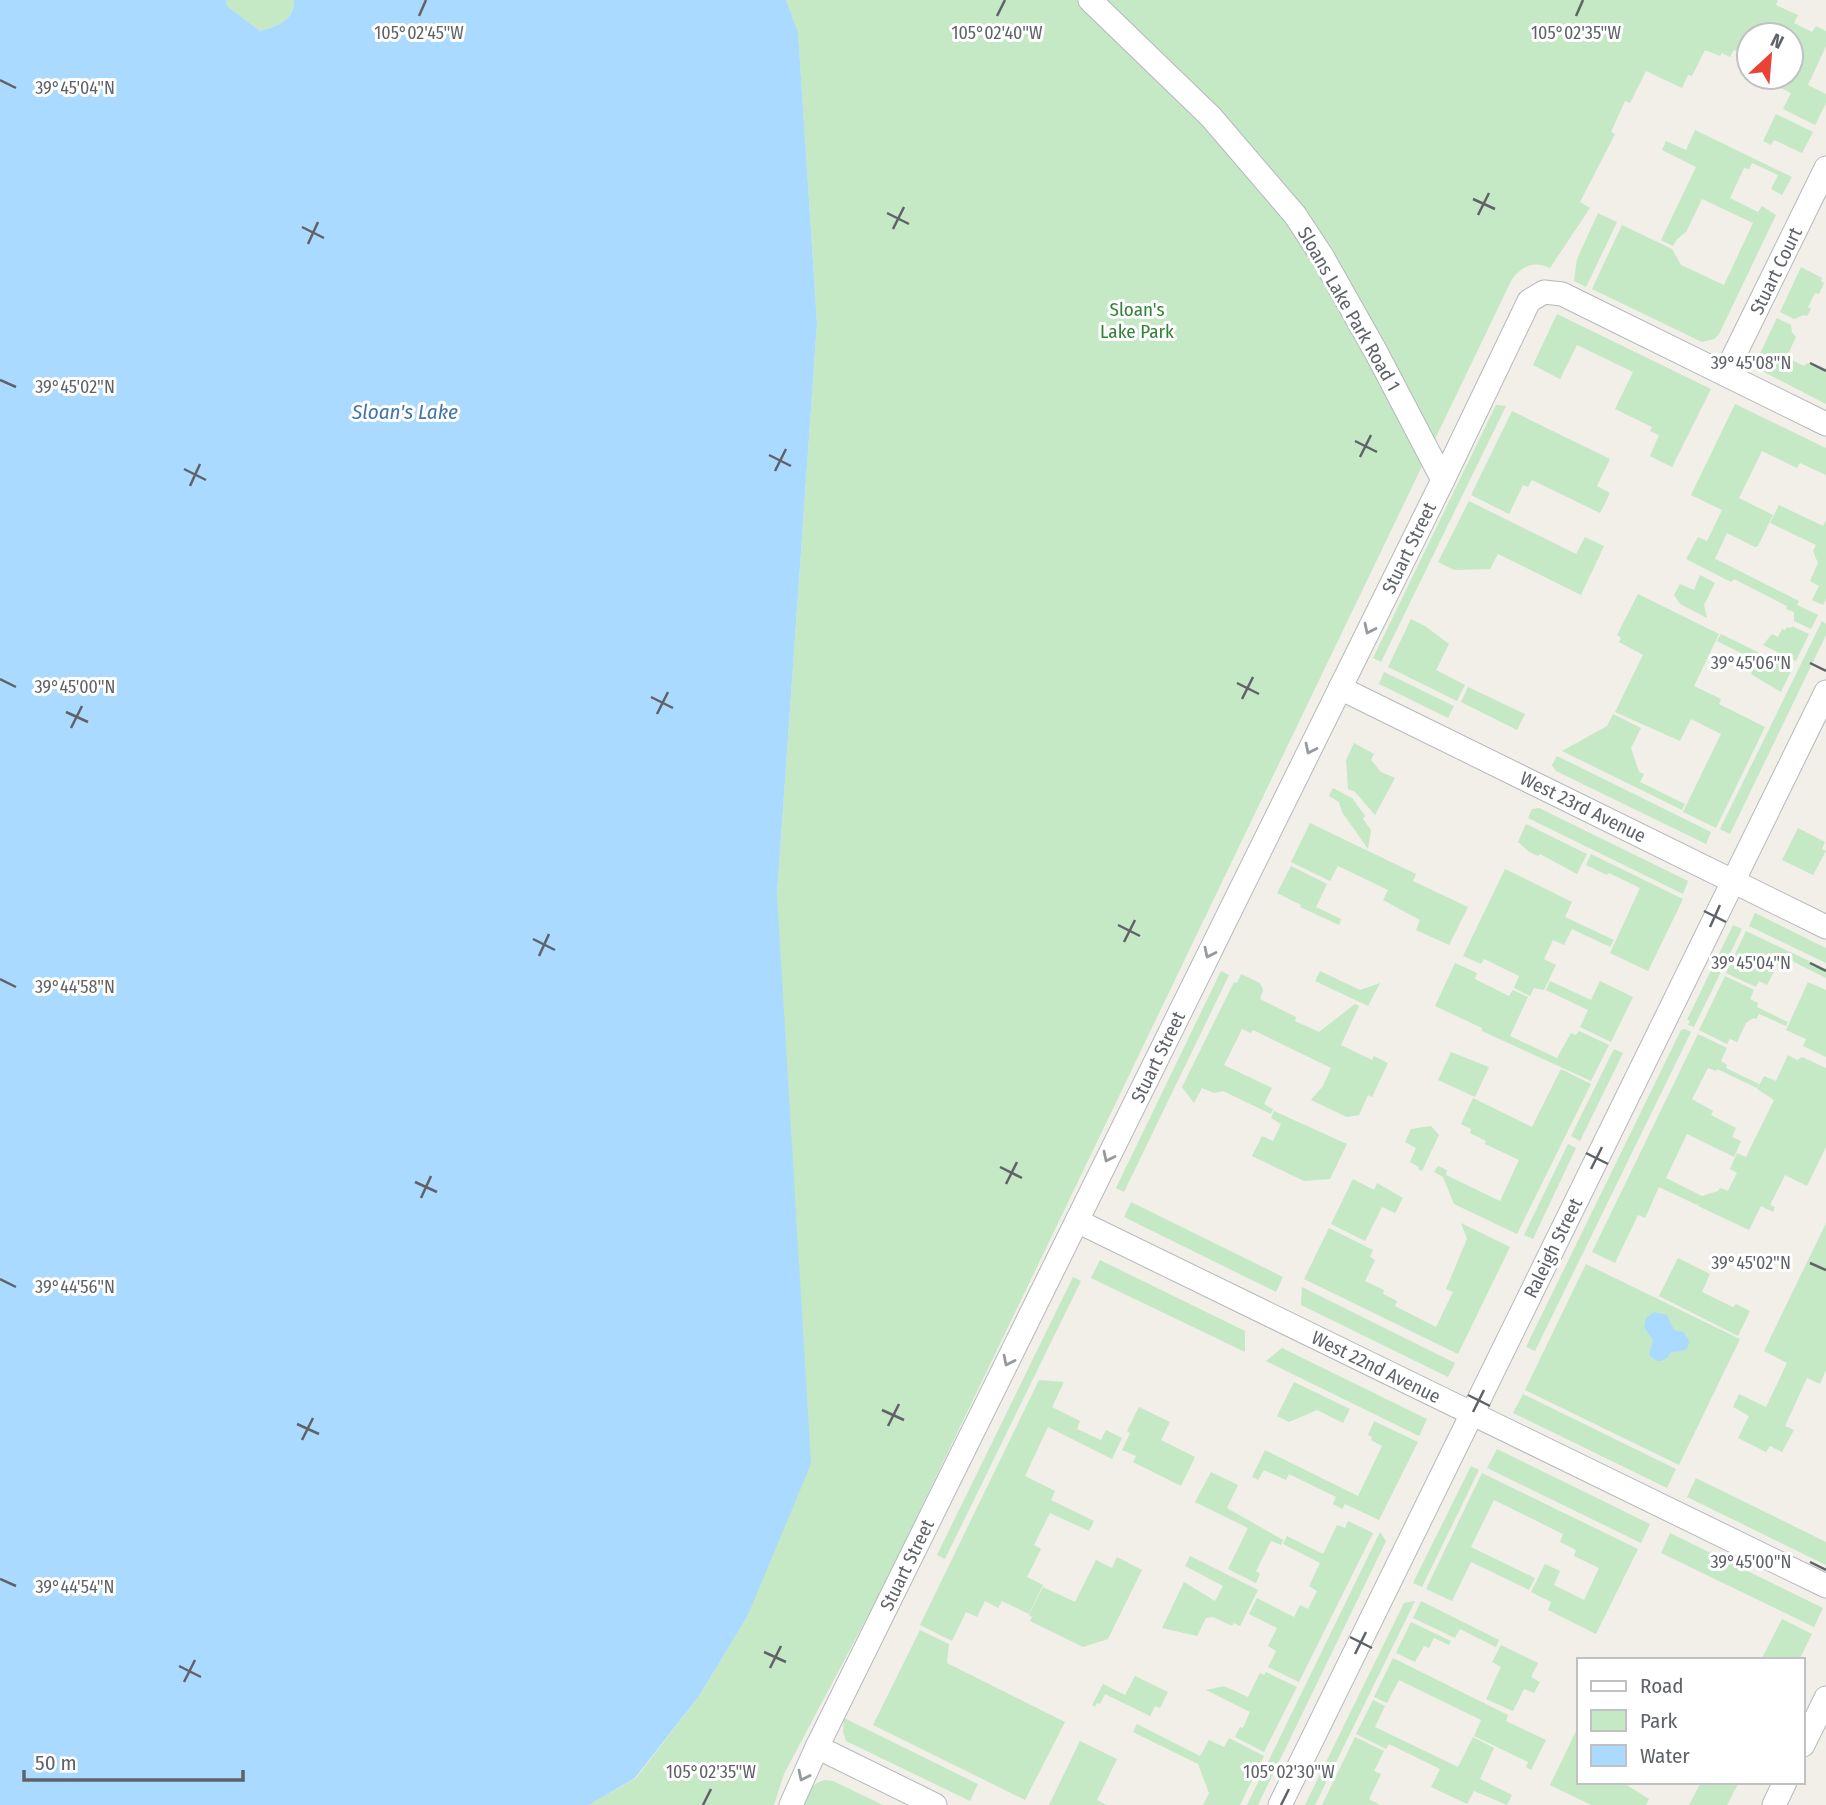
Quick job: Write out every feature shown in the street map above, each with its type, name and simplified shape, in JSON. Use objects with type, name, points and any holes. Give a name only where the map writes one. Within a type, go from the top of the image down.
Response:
[{"type":"street","name":"Sloans Lake Park Road 1","points":[[1090,0],[1211,117],[1295,215],[1322,256],[1369,340],[1443,480]]},
{"type":"street","name":"Stuart Court","points":[[1726,374],[1826,168]]},
{"type":"street","name":"Stuart Street","points":[[791,1805],[817,1747],[1443,480],[1524,308],[1536,295],[1544,292],[1562,294],[1726,374]]},
{"type":"street","points":[[1726,374],[1826,424]]},
{"type":"street","name":"West 23rd Avenue","points":[[1340,688],[1826,927]]},
{"type":"street","name":"Raleigh Street","points":[[1280,1805],[1826,692]]},
{"type":"street","name":"West 22nd Avenue","points":[[1077,1221],[1826,1586]]},
{"type":"street","points":[[1805,1741],[1826,1698]]},
{"type":"street","points":[[817,1747],[935,1805]]},
{"type":"street","points":[[1774,1805],[1784,1784]]},
{"type":"green space","points":[[226,0],[294,0],[291,13],[284,22],[260,31],[227,6]]},
{"type":"green space","name":"Sloan's Lake Park","points":[[786,0],[1778,0],[1776,5],[1798,15],[1795,21],[1735,21],[1735,51],[1730,57],[1705,50],[1692,76],[1688,75],[1682,88],[1646,71],[1630,103],[1625,101],[1611,132],[1615,134],[1580,202],[1590,208],[1550,268],[1529,266],[1512,279],[883,1587],[784,1774],[774,1805],[589,1805],[636,1778],[699,1696],[747,1617],[777,895],[817,323],[798,33]]},
{"type":"green space","name":"Sloan's Lake Park","points":[[1816,26],[1826,31],[1826,46],[1808,85],[1826,94],[1826,103],[1815,125],[1783,109],[1791,93],[1787,91],[1805,91],[1805,28],[1812,32]]},
{"type":"green space","points":[[1776,114],[1813,132],[1802,153],[1774,140],[1771,145],[1763,141]]},
{"type":"green space","points":[[1695,130],[1792,177],[1782,195],[1771,189],[1778,175],[1752,163],[1749,169],[1744,168],[1730,198],[1758,212],[1762,206],[1776,215],[1719,334],[1714,339],[1702,342],[1592,289],[1622,225],[1672,249],[1681,265],[1724,285],[1753,223],[1702,199],[1686,232],[1673,246],[1661,240],[1696,167],[1662,150],[1666,141],[1686,150]]},
{"type":"green space","points":[[1598,213],[1617,222],[1586,287],[1574,281],[1577,259]]},
{"type":"green space","points":[[1801,267],[1822,278],[1824,283],[1819,294],[1815,293],[1807,316],[1794,319],[1780,312]]},
{"type":"green space","points":[[1557,314],[1711,389],[1672,467],[1650,456],[1659,435],[1650,431],[1652,427],[1615,409],[1633,372],[1577,345],[1560,379],[1533,365]]},
{"type":"green space","points":[[1777,318],[1791,325],[1796,337],[1788,354],[1793,357],[1792,360],[1804,366],[1812,363],[1826,369],[1826,404],[1758,369],[1757,360]]},
{"type":"green space","points":[[1735,404],[1826,448],[1826,475],[1800,463],[1797,468],[1762,451],[1739,498],[1773,515],[1758,546],[1727,533],[1714,561],[1716,559],[1799,601],[1797,605],[1818,615],[1811,629],[1794,621],[1794,612],[1786,609],[1787,606],[1734,579],[1731,582],[1686,559],[1698,537],[1707,541],[1722,510],[1691,495]]},
{"type":"green space","points":[[1496,405],[1506,406],[1381,662],[1373,658]]},
{"type":"green space","points":[[1512,411],[1610,459],[1597,486],[1610,493],[1600,513],[1532,480],[1528,487],[1523,485],[1509,514],[1471,495]]},
{"type":"green space","points":[[1469,501],[1576,554],[1585,537],[1604,546],[1581,595],[1498,554],[1490,569],[1454,570],[1438,562]]},
{"type":"green space","points":[[1779,505],[1823,526],[1826,520],[1826,599],[1823,605],[1812,600],[1819,586],[1810,581],[1818,563],[1813,551],[1816,545],[1770,523]]},
{"type":"green space","points":[[1700,575],[1715,583],[1704,605],[1707,618],[1680,604],[1674,595],[1680,584],[1694,590]]},
{"type":"green space","points":[[1638,594],[1719,634],[1694,686],[1721,699],[1719,704],[1765,727],[1716,828],[1683,812],[1721,734],[1691,719],[1680,741],[1615,712],[1643,655],[1619,642],[1621,638],[1617,635]]},
{"type":"green space","points":[[1411,619],[1449,644],[1436,670],[1465,685],[1457,701],[1388,667]]},
{"type":"green space","points":[[1822,621],[1826,624],[1826,635],[1730,834],[1720,829]]},
{"type":"green space","points":[[1792,626],[1809,634],[1796,661],[1763,645],[1772,634],[1778,637],[1782,629]]},
{"type":"green space","points":[[1721,634],[1792,669],[1781,692],[1751,674],[1757,661],[1717,641]]},
{"type":"green space","points":[[1384,672],[1454,706],[1448,718],[1379,684]]},
{"type":"green space","points":[[1468,687],[1525,714],[1517,730],[1461,702]]},
{"type":"green space","points":[[1613,714],[1641,728],[1631,748],[1639,772],[1644,774],[1640,782],[1685,804],[1682,810],[1562,751],[1607,726]]},
{"type":"green space","points":[[1354,743],[1374,754],[1371,760],[1381,772],[1395,778],[1375,815],[1355,792],[1348,789],[1346,760]]},
{"type":"green space","points":[[1557,756],[1711,832],[1706,844],[1556,771],[1552,765]]},
{"type":"green space","points":[[1333,788],[1352,798],[1365,816],[1363,819],[1371,830],[1368,849],[1342,812],[1339,802],[1329,796]]},
{"type":"green space","points":[[1539,808],[1688,881],[1683,894],[1528,818],[1532,809]]},
{"type":"green space","points":[[1310,823],[1416,874],[1413,881],[1468,907],[1449,945],[1416,930],[1420,920],[1383,900],[1388,890],[1338,866],[1330,881],[1291,862]]},
{"type":"green space","points":[[1526,824],[1587,854],[1577,874],[1540,854],[1538,856],[1528,851],[1518,842]]},
{"type":"green space","points":[[1798,828],[1825,842],[1822,849],[1826,851],[1813,875],[1782,860]]},
{"type":"green space","points":[[1591,854],[1683,899],[1648,971],[1610,953],[1640,888],[1586,865]]},
{"type":"green space","points":[[1291,866],[1327,884],[1316,907],[1341,919],[1339,925],[1277,893]]},
{"type":"green space","points":[[1505,869],[1572,902],[1565,917],[1614,940],[1610,947],[1572,929],[1564,945],[1553,940],[1544,959],[1556,965],[1544,990],[1534,988],[1530,996],[1514,988],[1519,976],[1484,959],[1481,964],[1463,956]]},
{"type":"green space","points":[[1755,913],[1826,948],[1826,963],[1749,926]]},
{"type":"green space","points":[[1733,925],[1742,929],[1694,1027],[1688,1025],[1690,1021],[1687,1020]]},
{"type":"green space","points":[[1746,931],[1826,969],[1826,978],[1782,956],[1767,985],[1759,981],[1756,987],[1726,973]]},
{"type":"green space","points":[[1455,963],[1477,973],[1475,979],[1509,996],[1513,990],[1528,997],[1510,1036],[1557,1058],[1571,1033],[1576,1035],[1579,1031],[1609,1045],[1591,1081],[1482,1031],[1482,1028],[1435,1006]]},
{"type":"green space","points":[[1221,971],[1229,975],[1124,1192],[1116,1188]]},
{"type":"green space","points":[[1320,971],[1360,990],[1380,983],[1368,1006],[1315,981]]},
{"type":"green space","points":[[1241,974],[1260,983],[1263,990],[1260,999],[1296,1017],[1295,1021],[1319,1032],[1355,1004],[1359,1006],[1341,1045],[1372,1060],[1374,1056],[1388,1063],[1372,1097],[1368,1095],[1359,1115],[1347,1117],[1311,1100],[1323,1086],[1331,1068],[1253,1030],[1251,1033],[1242,1029],[1224,1065],[1272,1088],[1264,1104],[1273,1109],[1271,1114],[1223,1091],[1214,1093],[1202,1088],[1194,1103],[1182,1087],[1234,982],[1237,983]]},
{"type":"green space","points":[[1725,976],[1754,990],[1750,999],[1758,1003],[1757,1007],[1788,1022],[1786,1026],[1759,1014],[1756,1019],[1746,1023],[1737,1042],[1730,1039],[1727,1044],[1699,1030]]},
{"type":"green space","points":[[1550,981],[1591,1000],[1600,981],[1633,997],[1611,1042],[1580,1027],[1588,1010],[1546,990]]},
{"type":"green space","points":[[1808,982],[1826,990],[1826,1057],[1803,1046],[1806,1039],[1786,1030]]},
{"type":"green space","points":[[1681,1030],[1691,1032],[1535,1351],[1526,1347]]},
{"type":"green space","points":[[1698,1034],[1727,1048],[1721,1061],[1727,1065],[1726,1068],[1759,1084],[1757,1088],[1717,1069],[1708,1068],[1692,1099],[1713,1111],[1711,1115],[1736,1128],[1732,1137],[1741,1141],[1734,1157],[1687,1134],[1666,1178],[1702,1196],[1720,1188],[1728,1191],[1737,1173],[1730,1169],[1737,1153],[1746,1157],[1774,1100],[1757,1089],[1764,1076],[1776,1081],[1788,1055],[1797,1060],[1802,1057],[1826,1068],[1826,1147],[1807,1186],[1785,1175],[1770,1205],[1775,1207],[1773,1212],[1761,1206],[1749,1230],[1698,1206],[1699,1203],[1697,1205],[1659,1187],[1645,1218],[1638,1215],[1615,1263],[1592,1252]]},
{"type":"green space","points":[[1614,1049],[1623,1053],[1580,1141],[1571,1136]]},
{"type":"green space","points":[[1451,1052],[1489,1067],[1475,1097],[1438,1080]]},
{"type":"green space","points":[[1561,1069],[1591,1084],[1517,1234],[1454,1204],[1443,1177],[1434,1172],[1438,1166],[1447,1170],[1446,1175],[1500,1201],[1519,1160],[1485,1144],[1486,1141],[1470,1133],[1471,1129],[1461,1124],[1473,1098],[1532,1127]]},
{"type":"green space","points":[[1274,1111],[1347,1144],[1330,1179],[1304,1181],[1252,1156],[1262,1136],[1273,1141],[1281,1124],[1271,1118]]},
{"type":"green space","points":[[1431,1126],[1439,1135],[1422,1171],[1410,1162],[1416,1148],[1405,1142],[1411,1129]]},
{"type":"green space","points":[[1568,1144],[1576,1148],[1533,1239],[1524,1235]]},
{"type":"green space","points":[[1353,1179],[1374,1190],[1377,1183],[1403,1198],[1395,1213],[1382,1207],[1365,1241],[1331,1224]]},
{"type":"green space","points":[[1131,1202],[1283,1277],[1276,1292],[1124,1217]]},
{"type":"green space","points":[[1461,1223],[1510,1247],[1458,1354],[1304,1279],[1329,1228],[1373,1250],[1370,1257],[1375,1260],[1365,1281],[1384,1290],[1383,1294],[1397,1301],[1395,1306],[1436,1327],[1453,1292],[1446,1289],[1467,1239]]},
{"type":"green space","points":[[1826,1223],[1826,1370],[1820,1384],[1807,1378],[1785,1426],[1794,1430],[1782,1452],[1770,1446],[1766,1452],[1738,1438],[1749,1416],[1733,1407],[1739,1394],[1766,1407],[1787,1363],[1764,1351]]},
{"type":"green space","points":[[1678,1258],[1710,1274],[1702,1292],[1733,1307],[1736,1304],[1750,1311],[1738,1336],[1659,1296]]},
{"type":"green space","points":[[1100,1260],[1245,1331],[1245,1352],[1091,1278]]},
{"type":"green space","points":[[1586,1264],[1740,1339],[1679,1465],[1525,1390]]},
{"type":"green space","points":[[1073,1277],[1081,1281],[945,1559],[937,1555]]},
{"type":"green space","points":[[1302,1287],[1455,1363],[1448,1377],[1301,1305]]},
{"type":"green space","points":[[1282,1348],[1427,1419],[1419,1436],[1266,1361]]},
{"type":"green space","points":[[1039,1380],[1064,1382],[1052,1407],[1080,1421],[1077,1429],[1101,1440],[1106,1430],[1122,1438],[1112,1459],[1048,1427],[1025,1476],[1055,1491],[1051,1500],[1094,1521],[1089,1531],[1050,1513],[1034,1545],[1041,1549],[1027,1577],[1043,1585],[1029,1614],[1002,1601],[998,1608],[985,1601],[977,1617],[966,1612],[952,1641],[920,1625]]},
{"type":"green space","points":[[1294,1382],[1350,1409],[1343,1423],[1317,1410],[1289,1422],[1277,1416]]},
{"type":"green space","points":[[1523,1394],[1676,1469],[1667,1488],[1513,1413]]},
{"type":"green space","points":[[1139,1407],[1170,1422],[1161,1440],[1195,1457],[1181,1486],[1133,1462],[1136,1456],[1122,1450],[1130,1433],[1127,1431]]},
{"type":"green space","points":[[1374,1421],[1418,1442],[1379,1520],[1345,1504],[1342,1509],[1333,1504],[1336,1497],[1289,1474],[1286,1480],[1264,1470],[1258,1480],[1252,1477],[1265,1450],[1358,1496],[1382,1446],[1368,1435]]},
{"type":"green space","points":[[1497,1449],[1650,1524],[1641,1543],[1487,1468]]},
{"type":"green space","points":[[1471,1466],[1479,1470],[1422,1587],[1413,1583]]},
{"type":"green space","points":[[1211,1472],[1238,1485],[1227,1508],[1283,1540],[1281,1545],[1271,1541],[1256,1571],[1260,1574],[1256,1583],[1228,1569],[1248,1528],[1195,1502]]},
{"type":"green space","points":[[1482,1473],[1638,1549],[1596,1634],[1548,1610],[1551,1602],[1531,1592],[1545,1564],[1560,1571],[1554,1585],[1584,1600],[1599,1568],[1574,1556],[1576,1550],[1560,1542],[1563,1534],[1494,1500],[1471,1547],[1535,1578],[1529,1590],[1471,1562],[1452,1601],[1426,1589]]},
{"type":"green space","points":[[1696,1478],[1826,1542],[1826,1565],[1687,1497]]},
{"type":"green space","points":[[1348,1521],[1373,1533],[1299,1682],[1268,1667],[1276,1651],[1268,1646],[1277,1628],[1249,1614],[1257,1598],[1294,1617],[1300,1605],[1308,1609],[1317,1591],[1309,1586],[1320,1563],[1283,1544],[1287,1536],[1323,1554],[1337,1525],[1345,1528]]},
{"type":"green space","points":[[1380,1532],[1386,1541],[1258,1805],[1247,1805]]},
{"type":"green space","points":[[1670,1533],[1823,1608],[1814,1627],[1661,1553]]},
{"type":"green space","points":[[1190,1556],[1258,1590],[1240,1626],[1234,1623],[1232,1626],[1213,1617],[1206,1618],[1197,1636],[1162,1628],[1184,1582],[1215,1601],[1223,1586],[1185,1566]]},
{"type":"green space","points":[[1117,1557],[1142,1570],[1108,1639],[1083,1647],[1030,1621],[1032,1617],[1029,1615],[1043,1587],[1075,1602],[1096,1560],[1112,1568]]},
{"type":"green space","points":[[1415,1601],[1315,1805],[1305,1805],[1404,1603]]},
{"type":"green space","points":[[1421,1601],[1499,1640],[1496,1647],[1460,1629],[1455,1638],[1413,1618]]},
{"type":"green space","points":[[1782,1619],[1812,1634],[1800,1658],[1762,1658]]},
{"type":"green space","points":[[1411,1622],[1451,1641],[1449,1645],[1434,1638],[1429,1648],[1424,1646],[1415,1662],[1396,1653]]},
{"type":"green space","points":[[920,1630],[949,1644],[947,1663],[1065,1722],[1025,1800],[873,1725]]},
{"type":"green space","points":[[1501,1645],[1538,1663],[1531,1677],[1540,1682],[1534,1693],[1524,1689],[1513,1711],[1486,1699],[1501,1667],[1492,1662]]},
{"type":"green space","points":[[1393,1658],[1508,1715],[1506,1721],[1546,1740],[1531,1770],[1526,1767],[1528,1762],[1474,1736],[1481,1720],[1399,1680],[1387,1703],[1374,1697]]},
{"type":"green space","points":[[1266,1672],[1297,1687],[1264,1752],[1235,1737],[1240,1727],[1243,1728],[1250,1712],[1206,1690],[1224,1686],[1248,1697],[1260,1673],[1264,1675]]},
{"type":"green space","points":[[1135,1676],[1168,1692],[1160,1708],[1155,1706],[1150,1716],[1105,1694],[1100,1704],[1097,1703],[1095,1707],[1092,1705],[1103,1684],[1125,1695]]},
{"type":"green space","points":[[1373,1700],[1385,1706],[1375,1727],[1458,1767],[1473,1737],[1494,1748],[1480,1779],[1512,1795],[1507,1805],[1474,1791],[1467,1804],[1431,1787],[1440,1769],[1389,1744],[1386,1749],[1356,1734]]},
{"type":"green space","points":[[844,1718],[978,1784],[970,1801],[846,1741],[843,1732]]},
{"type":"green space","points":[[1137,1724],[1200,1756],[1209,1740],[1224,1747],[1229,1738],[1264,1756],[1240,1805],[1203,1805],[1209,1793],[1198,1764],[1133,1732]]},
{"type":"green space","points":[[1577,1729],[1577,1784],[1625,1784],[1649,1799],[1646,1805],[1591,1805],[1550,1785]]},
{"type":"green space","points":[[1355,1737],[1384,1751],[1374,1771],[1381,1774],[1369,1799],[1380,1805],[1322,1805]]},
{"type":"green space","points":[[1080,1741],[1117,1759],[1097,1800],[1107,1805],[1049,1805]]},
{"type":"green space","points":[[825,1780],[833,1781],[883,1805],[804,1805],[813,1786]]},
{"type":"green space","points":[[1700,1784],[1738,1784],[1727,1805],[1689,1805]]},
{"type":"water","name":"Sloan's Lake","points":[[0,0],[226,0],[227,6],[260,31],[284,22],[291,13],[294,0],[786,0],[798,32],[817,323],[777,895],[811,1464],[747,1617],[699,1696],[635,1778],[589,1805],[0,1805]]},
{"type":"water","points":[[1654,1312],[1667,1315],[1674,1330],[1683,1332],[1689,1340],[1688,1347],[1683,1351],[1671,1352],[1661,1361],[1655,1360],[1649,1354],[1653,1340],[1644,1327],[1646,1318]]}]
